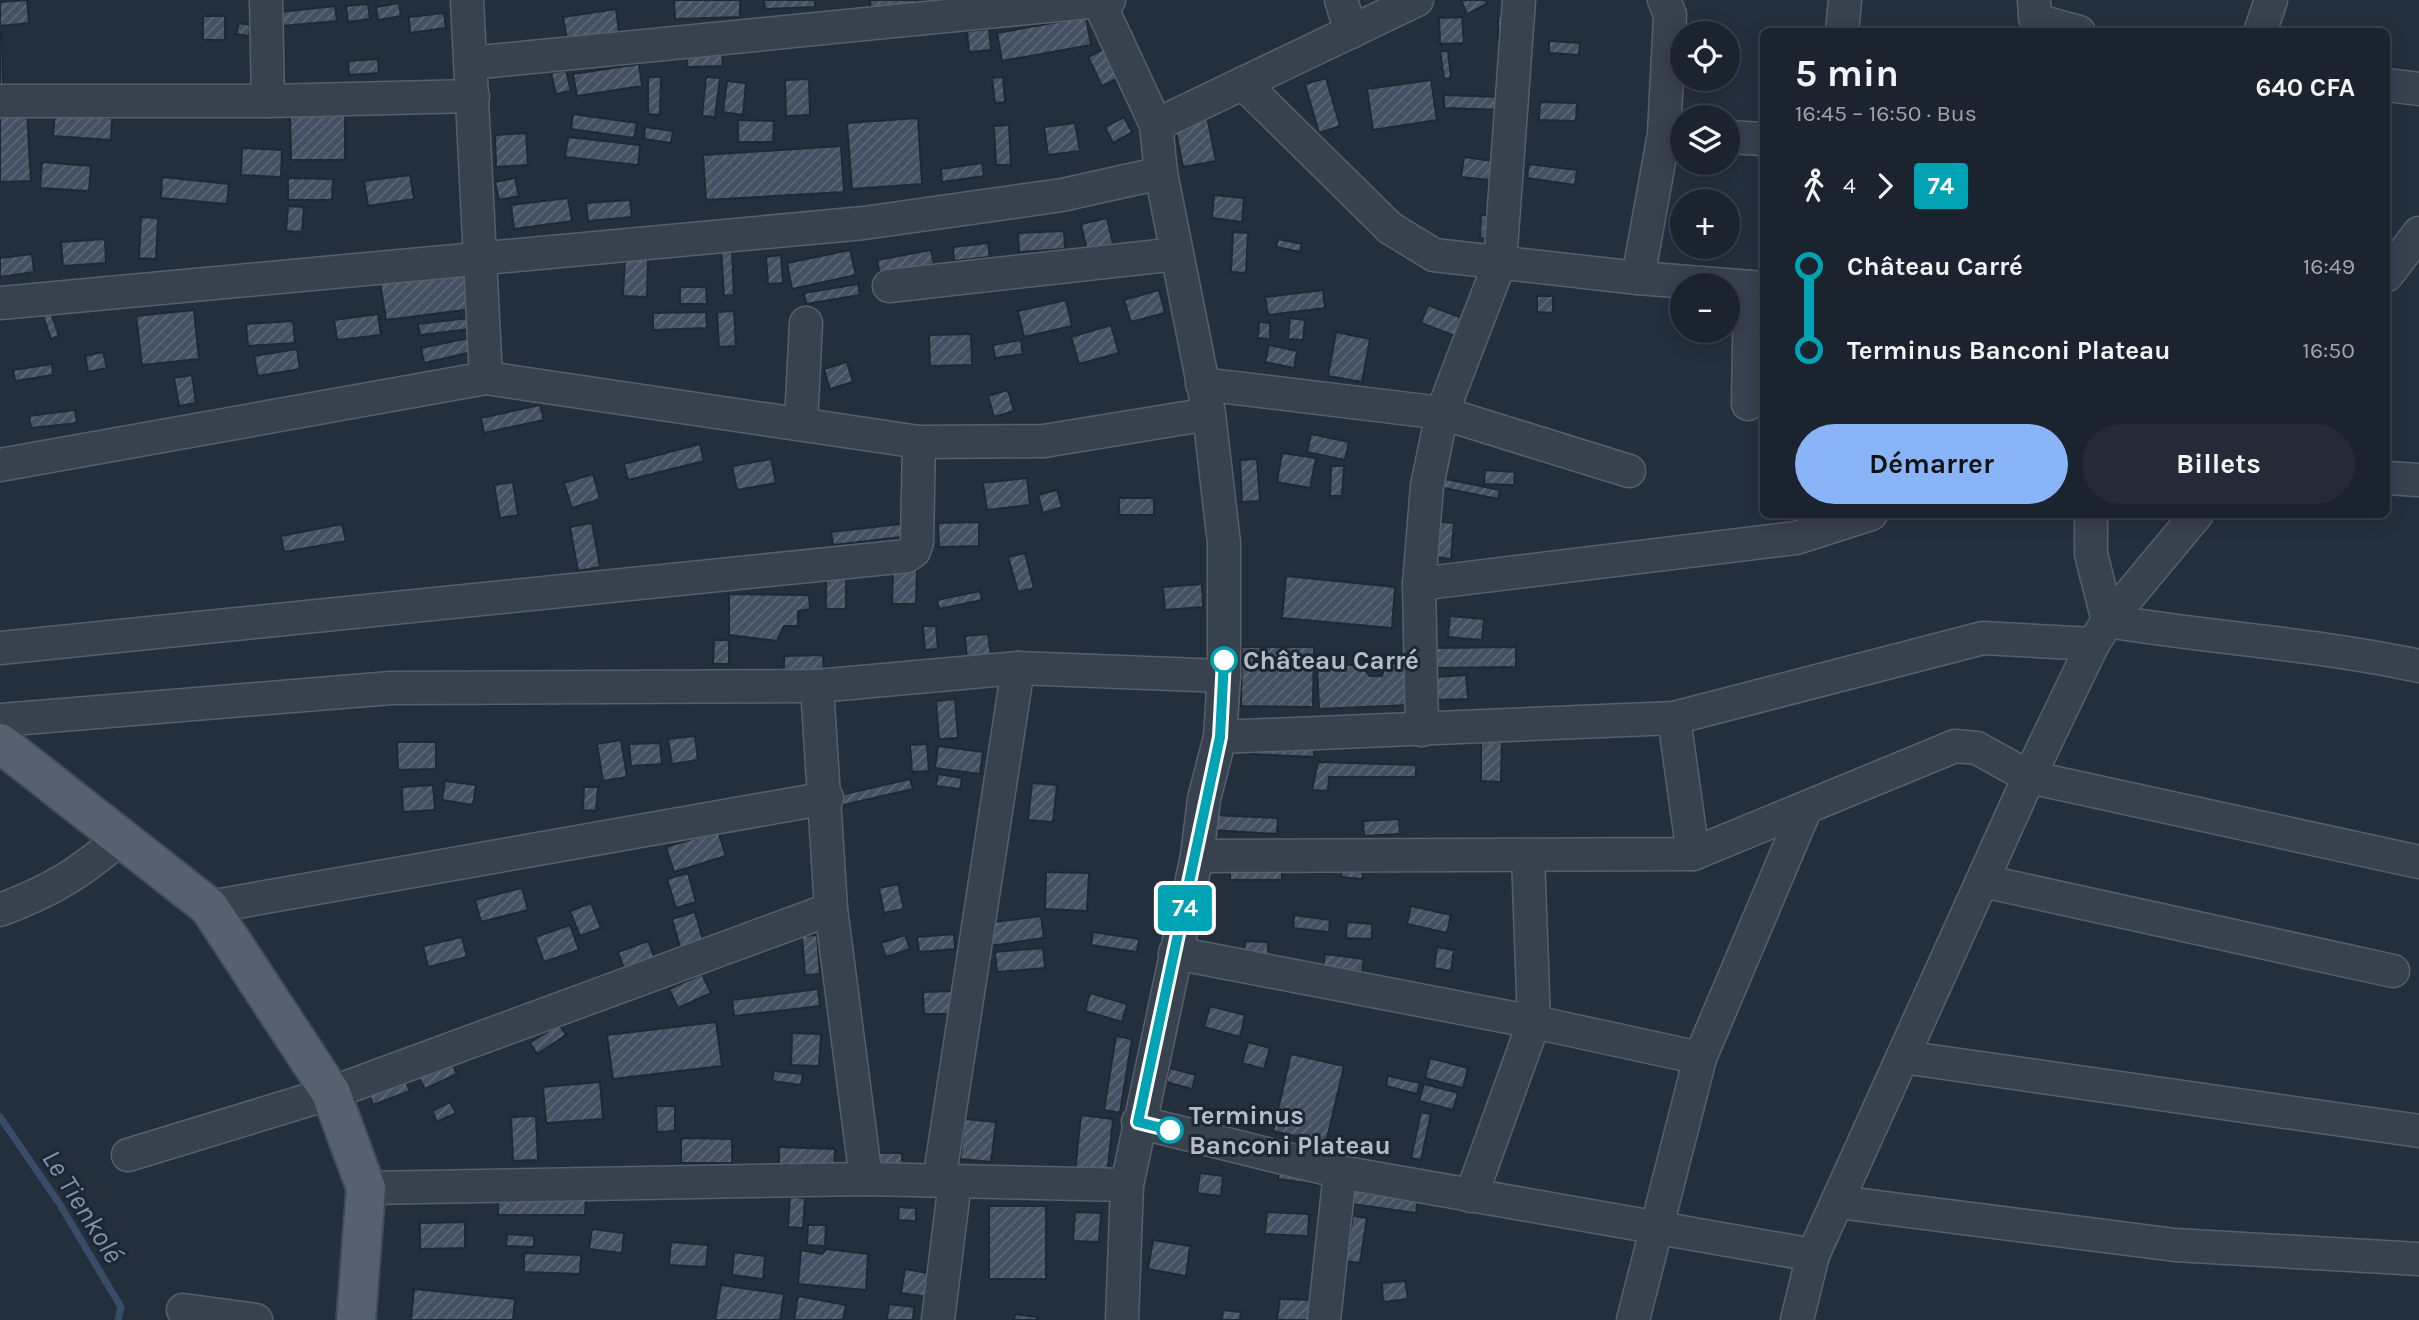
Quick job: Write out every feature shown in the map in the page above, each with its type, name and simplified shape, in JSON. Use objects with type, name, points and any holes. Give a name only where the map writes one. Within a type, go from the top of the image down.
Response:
[{"type":"main road","points":[[0,743],[209,907],[331,1093],[366,1188],[356,1320]]},
{"type":"street","points":[[267,0],[268,101]]},
{"type":"street","points":[[467,0],[486,378]]},
{"type":"street","points":[[1341,0],[1350,32]]},
{"type":"street","points":[[1156,125],[1417,0]]},
{"type":"street","points":[[1422,730],[1419,584],[1426,486],[1442,413],[1500,262],[1519,0]]},
{"type":"street","points":[[1664,0],[1670,15],[1672,105]]},
{"type":"street","points":[[1842,28],[1845,0]]},
{"type":"street","points":[[2034,0],[2035,16],[2043,22],[2065,28]]},
{"type":"street","points":[[2261,28],[2271,0]]},
{"type":"street","points":[[471,63],[1102,1],[1156,125],[1161,173],[1206,399],[1224,543],[1224,676],[1220,737],[1204,799],[1197,856],[1138,1122],[1127,1185],[1122,1320]]},
{"type":"street","points":[[1242,83],[1390,228],[1434,255],[1638,278],[1757,287],[1748,404]]},
{"type":"street","points":[[2390,85],[2419,89]]},
{"type":"street","points":[[0,100],[268,101],[473,96]]},
{"type":"street","points":[[1740,138],[1760,139]]},
{"type":"street","points":[[1638,278],[1670,146]]},
{"type":"street","points":[[0,303],[864,223],[1062,195],[1161,173]]},
{"type":"street","points":[[2390,271],[2419,233]]},
{"type":"street","points":[[889,286],[1177,254]]},
{"type":"street","points":[[801,422],[806,323]]},
{"type":"street","points":[[0,465],[486,378],[801,422],[919,442],[1044,441],[1206,399],[1442,413],[1629,471]]},
{"type":"street","points":[[0,648],[906,556],[914,551],[917,542],[919,442]]},
{"type":"street","points":[[2390,478],[2419,480]]},
{"type":"street","points":[[1419,584],[1796,538],[1860,518]]},
{"type":"street","points":[[2091,518],[2091,554],[2100,633]]},
{"type":"street","points":[[1797,1320],[1813,1255],[2029,777],[2100,633],[2194,518]]},
{"type":"street","points":[[1220,737],[1674,718],[1983,638],[2100,633],[2207,637],[2369,655],[2419,666]]},
{"type":"street","points":[[0,720],[391,688],[817,685],[1018,668],[1224,676]]},
{"type":"street","points":[[938,1320],[947,1181],[1018,668]]},
{"type":"street","points":[[817,685],[827,798],[831,909],[866,1179]]},
{"type":"street","points":[[1674,718],[1693,854]]},
{"type":"street","points":[[1197,856],[1693,854],[1955,746],[1977,748],[2029,777],[2419,862]]},
{"type":"street","points":[[209,907],[827,798]]},
{"type":"street","points":[[1633,1320],[1700,1058],[1805,810]]},
{"type":"street","points":[[0,910],[76,876],[121,838]]},
{"type":"street","points":[[1471,1196],[1534,1022],[1528,856]]},
{"type":"street","points":[[1983,881],[2393,971]]},
{"type":"street","points":[[128,1155],[331,1093],[831,909]]},
{"type":"street","points":[[1175,953],[1534,1022],[1700,1058]]},
{"type":"street","points":[[1903,1057],[2419,1132]]},
{"type":"street","points":[[1138,1122],[1340,1172],[1656,1230],[1813,1255]]},
{"type":"street","points":[[1324,1320],[1340,1172]]},
{"type":"street","points":[[366,1188],[866,1179],[1127,1185]]},
{"type":"street","points":[[1838,1202],[2175,1245],[2419,1259]]},
{"type":"street","points":[[183,1310],[256,1320]]},
{"type":"building","points":[[27,0],[29,23],[0,26],[0,2]]},
{"type":"building","points":[[674,0],[740,0],[740,17],[675,19]]},
{"type":"building","points":[[764,0],[815,0],[815,7],[765,9]]},
{"type":"building","points":[[870,0],[916,0],[916,3],[871,10]]},
{"type":"building","points":[[1461,0],[1485,0],[1487,4],[1467,14]]},
{"type":"building","points":[[399,3],[401,16],[378,20],[376,7]]},
{"type":"building","points":[[368,4],[370,19],[348,22],[346,6]]},
{"type":"building","points":[[335,6],[337,21],[282,26],[280,12]]},
{"type":"building","points":[[616,9],[619,32],[567,40],[563,17]]},
{"type":"building","points":[[444,13],[446,28],[410,33],[409,17]]},
{"type":"building","points":[[203,16],[225,16],[225,40],[203,40]]},
{"type":"building","points":[[1498,16],[1504,16],[1504,41],[1498,41]]},
{"type":"building","points":[[1086,17],[1091,45],[1002,61],[997,33]]},
{"type":"building","points":[[1462,17],[1464,43],[1440,44],[1439,18]]},
{"type":"building","points":[[239,23],[251,25],[249,36],[236,34]]},
{"type":"building","points":[[989,29],[991,50],[969,52],[967,31]]},
{"type":"building","points":[[2,33],[3,89],[0,89]]},
{"type":"building","points":[[1549,41],[1580,43],[1579,55],[1549,53]]},
{"type":"building","points":[[1106,48],[1121,77],[1102,86],[1088,57]]},
{"type":"building","points":[[1440,51],[1448,51],[1451,78],[1444,79]]},
{"type":"building","points":[[722,53],[723,66],[687,67],[687,55]]},
{"type":"building","points":[[378,59],[379,73],[349,75],[348,61]]},
{"type":"building","points":[[639,64],[642,86],[577,96],[573,74]]},
{"type":"building","points":[[566,70],[571,91],[556,94],[551,73]]},
{"type":"building","points":[[648,77],[661,77],[660,115],[648,114]]},
{"type":"building","points":[[706,77],[720,78],[715,117],[702,116]]},
{"type":"building","points":[[1003,77],[1005,102],[995,103],[992,78]]},
{"type":"building","points":[[1326,78],[1340,126],[1319,133],[1305,84]]},
{"type":"building","points":[[809,79],[810,115],[786,116],[785,80]]},
{"type":"building","points":[[1431,80],[1437,120],[1373,130],[1367,89]]},
{"type":"building","points":[[727,81],[746,83],[743,115],[723,112]]},
{"type":"building","points":[[1444,95],[1502,97],[1502,110],[1444,108]]},
{"type":"building","points":[[1540,102],[1577,103],[1576,121],[1539,120]]},
{"type":"building","points":[[27,112],[31,181],[0,182],[0,114]]},
{"type":"building","points":[[55,113],[112,118],[111,140],[53,136]]},
{"type":"building","points":[[345,113],[345,160],[291,160],[290,114]]},
{"type":"building","points":[[573,114],[637,123],[634,138],[571,129]]},
{"type":"building","points":[[1207,116],[1216,161],[1183,167],[1174,122]]},
{"type":"building","points":[[1124,117],[1132,132],[1113,143],[1105,127]]},
{"type":"building","points":[[918,118],[922,184],[852,189],[847,123]]},
{"type":"building","points":[[738,120],[774,121],[773,142],[738,142]]},
{"type":"building","points":[[1075,123],[1080,151],[1048,155],[1044,127]]},
{"type":"building","points":[[1009,125],[1011,165],[996,165],[994,126]]},
{"type":"building","points":[[645,127],[673,131],[671,143],[644,139]]},
{"type":"building","points":[[526,133],[528,165],[496,167],[495,135]]},
{"type":"building","points":[[568,137],[640,145],[638,165],[565,157]]},
{"type":"building","points":[[841,146],[844,192],[706,200],[703,155]]},
{"type":"building","points":[[242,148],[282,150],[281,177],[241,175]]},
{"type":"building","points":[[1464,157],[1501,162],[1499,181],[1461,177]]},
{"type":"building","points":[[42,162],[91,166],[89,191],[40,188]]},
{"type":"building","points":[[982,163],[984,176],[942,182],[941,169]]},
{"type":"building","points":[[1529,164],[1577,170],[1575,185],[1527,178]]},
{"type":"building","points":[[410,175],[414,199],[368,206],[364,181]]},
{"type":"building","points":[[162,177],[229,184],[227,204],[161,198]]},
{"type":"building","points":[[288,178],[333,179],[332,200],[288,200]]},
{"type":"building","points":[[515,178],[519,196],[499,200],[495,182]]},
{"type":"building","points":[[1214,195],[1244,198],[1242,222],[1212,218]]},
{"type":"building","points":[[568,198],[572,221],[514,229],[511,205]]},
{"type":"building","points":[[630,200],[632,217],[588,221],[586,203]]},
{"type":"building","points":[[288,206],[304,207],[302,232],[286,231]]},
{"type":"building","points":[[1481,215],[1494,216],[1492,239],[1480,238]]},
{"type":"building","points":[[141,217],[158,218],[156,259],[139,258]]},
{"type":"building","points":[[1107,218],[1113,244],[1087,250],[1081,224]]},
{"type":"building","points":[[1064,231],[1065,249],[1019,252],[1018,233]]},
{"type":"building","points":[[1233,232],[1248,233],[1246,273],[1231,272]]},
{"type":"building","points":[[105,239],[106,263],[63,266],[61,242]]},
{"type":"building","points":[[1278,239],[1302,244],[1300,252],[1276,247]]},
{"type":"building","points":[[988,243],[990,257],[954,261],[953,247]]},
{"type":"building","points":[[721,249],[732,249],[734,295],[724,296]]},
{"type":"building","points":[[850,250],[856,275],[792,289],[787,263]]},
{"type":"building","points":[[931,250],[934,264],[880,275],[877,260]]},
{"type":"building","points":[[32,254],[34,272],[0,277],[0,258]]},
{"type":"building","points":[[781,255],[783,283],[768,284],[766,257]]},
{"type":"building","points":[[625,257],[648,258],[647,297],[623,296]]},
{"type":"building","points":[[474,263],[480,308],[386,320],[379,276]]},
{"type":"building","points":[[858,284],[860,295],[806,304],[804,293]]},
{"type":"building","points":[[680,287],[706,287],[707,304],[680,304]]},
{"type":"building","points":[[1159,290],[1165,313],[1131,322],[1124,300]]},
{"type":"building","points":[[1323,290],[1325,308],[1268,315],[1265,297]]},
{"type":"building","points":[[1537,296],[1553,296],[1553,313],[1537,312]]},
{"type":"building","points":[[1066,300],[1072,326],[1024,337],[1018,311]]},
{"type":"building","points":[[1428,305],[1470,321],[1463,339],[1421,323]]},
{"type":"building","points":[[194,310],[199,359],[142,365],[136,316]]},
{"type":"building","points":[[734,311],[736,346],[719,347],[717,312]]},
{"type":"building","points":[[706,312],[707,328],[653,330],[653,313]]},
{"type":"building","points":[[51,313],[59,336],[51,339],[43,316]]},
{"type":"building","points":[[378,314],[381,335],[337,340],[334,320]]},
{"type":"building","points":[[469,318],[471,329],[420,335],[418,324]]},
{"type":"building","points":[[1290,318],[1305,320],[1303,340],[1288,339]]},
{"type":"building","points":[[293,321],[295,343],[248,346],[246,324]]},
{"type":"building","points":[[1259,322],[1270,323],[1270,339],[1258,338]]},
{"type":"building","points":[[1111,325],[1119,353],[1079,364],[1071,337]]},
{"type":"building","points":[[1336,332],[1370,339],[1362,382],[1328,376]]},
{"type":"building","points":[[971,334],[972,365],[930,366],[929,335]]},
{"type":"building","points":[[469,338],[472,352],[424,363],[421,348]]},
{"type":"building","points":[[1021,340],[1023,354],[995,358],[993,345]]},
{"type":"building","points":[[1269,345],[1297,351],[1294,368],[1265,362]]},
{"type":"building","points":[[297,349],[300,369],[258,376],[254,356]]},
{"type":"building","points":[[103,352],[107,368],[88,372],[85,356]]},
{"type":"building","points":[[847,362],[853,382],[830,389],[824,369]]},
{"type":"building","points":[[52,364],[53,375],[15,381],[13,370]]},
{"type":"building","points":[[192,375],[196,403],[179,406],[174,378]]},
{"type":"building","points":[[1008,390],[1014,411],[994,417],[988,396]]},
{"type":"building","points":[[540,405],[544,420],[484,433],[481,418]]},
{"type":"building","points":[[75,410],[77,423],[31,428],[29,416]]},
{"type":"building","points":[[1311,434],[1349,442],[1345,460],[1307,452]]},
{"type":"building","points":[[700,444],[704,461],[628,480],[624,464]]},
{"type":"building","points":[[1282,453],[1316,458],[1310,488],[1277,482]]},
{"type":"building","points":[[771,459],[776,483],[737,490],[732,466]]},
{"type":"building","points":[[1257,459],[1260,501],[1242,502],[1240,460]]},
{"type":"building","points":[[1331,466],[1344,466],[1342,496],[1330,496]]},
{"type":"building","points":[[1485,470],[1515,472],[1514,485],[1484,484]]},
{"type":"building","points":[[593,474],[600,499],[572,508],[564,483]]},
{"type":"building","points":[[1027,478],[1030,505],[987,510],[983,483]]},
{"type":"building","points":[[1441,478],[1500,490],[1498,499],[1439,487]]},
{"type":"building","points":[[513,482],[518,515],[500,518],[494,485]]},
{"type":"building","points":[[1057,490],[1062,507],[1043,513],[1038,495]]},
{"type":"building","points":[[1119,498],[1154,498],[1154,515],[1119,515]]},
{"type":"building","points":[[1433,521],[1454,523],[1451,559],[1429,556]]},
{"type":"building","points":[[979,522],[979,546],[939,547],[938,523]]},
{"type":"building","points":[[592,523],[600,567],[578,571],[570,527]]},
{"type":"building","points":[[909,523],[910,536],[833,545],[831,532]]},
{"type":"building","points":[[342,524],[346,541],[284,552],[281,536]]},
{"type":"building","points":[[1025,553],[1034,588],[1018,592],[1008,557]]},
{"type":"building","points":[[826,568],[846,568],[846,609],[826,609]]},
{"type":"building","points":[[893,569],[917,570],[916,604],[892,604]]},
{"type":"building","points":[[1286,576],[1395,587],[1392,628],[1282,618]]},
{"type":"building","points":[[1202,584],[1203,607],[1165,610],[1163,587]]},
{"type":"building","points":[[980,591],[982,600],[939,609],[937,600]]},
{"type":"building","points":[[729,594],[809,595],[810,609],[798,611],[798,626],[784,626],[777,641],[729,635]]},
{"type":"building","points":[[1450,616],[1484,619],[1482,640],[1448,637]]},
{"type":"building","points":[[923,626],[936,626],[938,649],[925,650]]},
{"type":"building","points":[[988,634],[991,656],[967,659],[965,636]]},
{"type":"building","points":[[714,640],[729,640],[729,664],[713,664]]},
{"type":"building","points":[[1242,647],[1314,647],[1313,707],[1241,706]]},
{"type":"building","points":[[1516,647],[1516,667],[1436,668],[1436,648]]},
{"type":"building","points":[[823,655],[824,673],[784,674],[784,656]]},
{"type":"building","points":[[1408,662],[1410,705],[1319,709],[1317,665],[1360,665],[1370,676],[1382,676],[1386,664]]},
{"type":"building","points":[[1466,675],[1468,699],[1437,700],[1436,677]]},
{"type":"building","points":[[955,699],[958,738],[939,739],[936,701]]},
{"type":"building","points":[[695,736],[698,760],[672,764],[668,739]]},
{"type":"building","points":[[1481,736],[1502,736],[1501,782],[1481,781]]},
{"type":"building","points":[[621,740],[627,777],[603,781],[597,744]]},
{"type":"building","points":[[1252,740],[1315,743],[1314,757],[1251,754]]},
{"type":"building","points":[[397,742],[436,742],[436,769],[398,770]]},
{"type":"building","points":[[660,743],[662,764],[631,766],[629,744]]},
{"type":"building","points":[[927,744],[929,771],[912,772],[910,745]]},
{"type":"building","points":[[938,746],[983,752],[980,774],[935,768]]},
{"type":"building","points":[[1318,762],[1416,765],[1416,777],[1329,777],[1328,791],[1312,790]]},
{"type":"building","points":[[938,774],[962,778],[960,789],[936,786]]},
{"type":"building","points":[[910,779],[913,789],[843,805],[840,795]]},
{"type":"building","points":[[445,781],[476,785],[473,805],[442,800]]},
{"type":"building","points":[[1032,783],[1057,785],[1053,822],[1028,820]]},
{"type":"building","points":[[433,785],[435,810],[403,812],[402,787]]},
{"type":"building","points":[[584,787],[598,787],[596,811],[583,810]]},
{"type":"building","points":[[1212,815],[1278,818],[1277,834],[1211,830]]},
{"type":"building","points":[[1399,819],[1400,834],[1364,836],[1363,821]]},
{"type":"building","points":[[718,831],[726,856],[674,872],[666,847]]},
{"type":"building","points":[[1343,861],[1364,863],[1362,879],[1341,877]]},
{"type":"building","points":[[1230,863],[1282,864],[1282,880],[1230,880]]},
{"type":"building","points":[[1046,872],[1089,873],[1087,911],[1045,909]]},
{"type":"building","points":[[688,873],[696,902],[676,908],[667,879]]},
{"type":"building","points":[[898,884],[904,909],[884,913],[879,888]]},
{"type":"building","points":[[522,888],[528,910],[481,922],[475,900]]},
{"type":"building","points":[[591,903],[601,928],[580,936],[570,911]]},
{"type":"building","points":[[1411,906],[1451,915],[1447,933],[1407,924]]},
{"type":"building","points":[[695,912],[705,947],[682,954],[672,919]]},
{"type":"building","points":[[1294,915],[1330,920],[1329,932],[1293,928]]},
{"type":"building","points":[[1041,916],[1044,938],[989,946],[986,923]]},
{"type":"building","points":[[1347,922],[1372,924],[1372,939],[1346,938]]},
{"type":"building","points":[[570,925],[579,950],[544,962],[535,937]]},
{"type":"building","points":[[1093,932],[1139,939],[1137,952],[1091,945]]},
{"type":"building","points":[[954,934],[955,949],[919,952],[917,937]]},
{"type":"building","points":[[817,935],[820,974],[805,975],[802,936]]},
{"type":"building","points":[[905,935],[910,949],[886,957],[881,943]]},
{"type":"building","points":[[462,937],[467,957],[428,967],[423,946]]},
{"type":"building","points":[[648,941],[656,962],[626,974],[618,952]]},
{"type":"building","points":[[1245,941],[1268,942],[1268,959],[1244,958]]},
{"type":"building","points":[[1437,947],[1454,950],[1451,971],[1434,968]]},
{"type":"building","points":[[1043,948],[1045,968],[997,972],[995,952]]},
{"type":"building","points":[[1325,954],[1364,959],[1362,972],[1323,967]]},
{"type":"building","points":[[702,974],[711,993],[678,1008],[669,989]]},
{"type":"building","points":[[818,989],[820,1006],[734,1016],[732,1000]]},
{"type":"building","points":[[955,991],[955,1014],[924,1014],[923,992]]},
{"type":"building","points":[[1090,993],[1127,1004],[1122,1022],[1085,1011]]},
{"type":"building","points":[[1210,1006],[1245,1015],[1240,1037],[1204,1027]]},
{"type":"building","points":[[716,1022],[722,1066],[613,1079],[607,1035]]},
{"type":"building","points":[[559,1024],[566,1035],[537,1054],[530,1043]]},
{"type":"building","points":[[792,1033],[821,1034],[819,1066],[791,1065]]},
{"type":"building","points":[[1116,1036],[1132,1039],[1120,1113],[1104,1110]]},
{"type":"building","points":[[1248,1042],[1270,1048],[1264,1069],[1242,1063]]},
{"type":"building","points":[[1291,1054],[1344,1066],[1326,1143],[1273,1131]]},
{"type":"building","points":[[1430,1058],[1468,1068],[1463,1088],[1425,1078]]},
{"type":"building","points":[[451,1061],[457,1074],[425,1089],[418,1076]]},
{"type":"building","points":[[1170,1068],[1196,1075],[1192,1089],[1166,1082]]},
{"type":"building","points":[[774,1071],[803,1074],[801,1085],[772,1081]]},
{"type":"building","points":[[403,1074],[410,1091],[373,1105],[367,1087]]},
{"type":"building","points":[[1388,1076],[1420,1083],[1417,1094],[1386,1086]]},
{"type":"building","points":[[600,1082],[603,1119],[546,1123],[543,1087]]},
{"type":"building","points":[[1424,1084],[1458,1093],[1453,1110],[1419,1101]]},
{"type":"building","points":[[450,1102],[456,1113],[437,1122],[432,1111]]},
{"type":"building","points":[[656,1106],[675,1106],[675,1131],[657,1132]]},
{"type":"building","points":[[1421,1112],[1431,1114],[1421,1160],[1411,1158]]},
{"type":"building","points":[[1081,1115],[1113,1119],[1107,1177],[1075,1173]]},
{"type":"building","points":[[536,1116],[538,1160],[513,1161],[511,1117]]},
{"type":"building","points":[[965,1119],[996,1122],[991,1162],[960,1159]]},
{"type":"building","points":[[681,1138],[732,1139],[732,1163],[681,1163]]},
{"type":"building","points":[[779,1147],[835,1149],[834,1169],[779,1168]]},
{"type":"building","points":[[871,1153],[902,1153],[902,1170],[871,1170]]},
{"type":"building","points":[[1280,1165],[1330,1173],[1328,1186],[1278,1179]]},
{"type":"building","points":[[1200,1173],[1223,1176],[1221,1196],[1197,1193]]},
{"type":"building","points":[[1354,1188],[1418,1197],[1416,1213],[1352,1204]]},
{"type":"building","points":[[498,1197],[586,1197],[585,1215],[498,1215]]},
{"type":"building","points":[[790,1197],[805,1198],[803,1228],[788,1227]]},
{"type":"building","points":[[989,1206],[1046,1206],[1046,1279],[989,1279]]},
{"type":"building","points":[[899,1207],[916,1208],[916,1221],[898,1220]]},
{"type":"building","points":[[1075,1212],[1101,1213],[1099,1242],[1073,1241]]},
{"type":"building","points":[[1267,1212],[1309,1214],[1308,1236],[1265,1234]]},
{"type":"building","points":[[1353,1216],[1367,1218],[1360,1263],[1345,1261]]},
{"type":"building","points":[[465,1222],[465,1248],[420,1249],[420,1223]]},
{"type":"building","points":[[808,1225],[826,1225],[825,1246],[807,1245]]},
{"type":"building","points":[[592,1229],[624,1233],[622,1253],[589,1249]]},
{"type":"building","points":[[507,1234],[534,1236],[534,1247],[506,1246]]},
{"type":"building","points":[[1153,1240],[1190,1246],[1186,1276],[1148,1269]]},
{"type":"building","points":[[671,1242],[708,1245],[706,1267],[669,1265]]},
{"type":"building","points":[[827,1249],[868,1254],[866,1290],[798,1284],[801,1250],[822,1254]]},
{"type":"building","points":[[734,1252],[765,1256],[763,1279],[732,1275]]},
{"type":"building","points":[[524,1253],[581,1255],[580,1274],[524,1272]]},
{"type":"building","points":[[905,1269],[933,1274],[929,1297],[901,1293]]},
{"type":"building","points":[[1405,1281],[1408,1299],[1383,1302],[1382,1283]]},
{"type":"building","points":[[721,1285],[784,1294],[780,1320],[715,1320]]},
{"type":"building","points":[[414,1289],[515,1299],[513,1320],[411,1320]]},
{"type":"building","points":[[798,1296],[846,1305],[843,1320],[794,1320]]},
{"type":"building","points":[[1280,1299],[1314,1300],[1314,1320],[1277,1320]]},
{"type":"building","points":[[889,1304],[914,1307],[913,1320],[887,1320]]},
{"type":"building","points":[[1223,1310],[1241,1312],[1240,1320],[1222,1320]]},
{"type":"building","points":[[1015,1314],[1037,1317],[1037,1320],[1014,1320]]},
{"type":"waterway","name":"Le Tienkolé","points":[[0,1117],[59,1203],[121,1307],[118,1320]]},
{"type":"bus line","name":"74","points":[[1170,1130],[1138,1122],[1197,856],[1204,799],[1220,737],[1224,660]]},
{"type":"place","name":"Château Carré","points":[[1224,660]]},
{"type":"place","name":"Terminus Banconi Plateau","points":[[1170,1130]]}]
